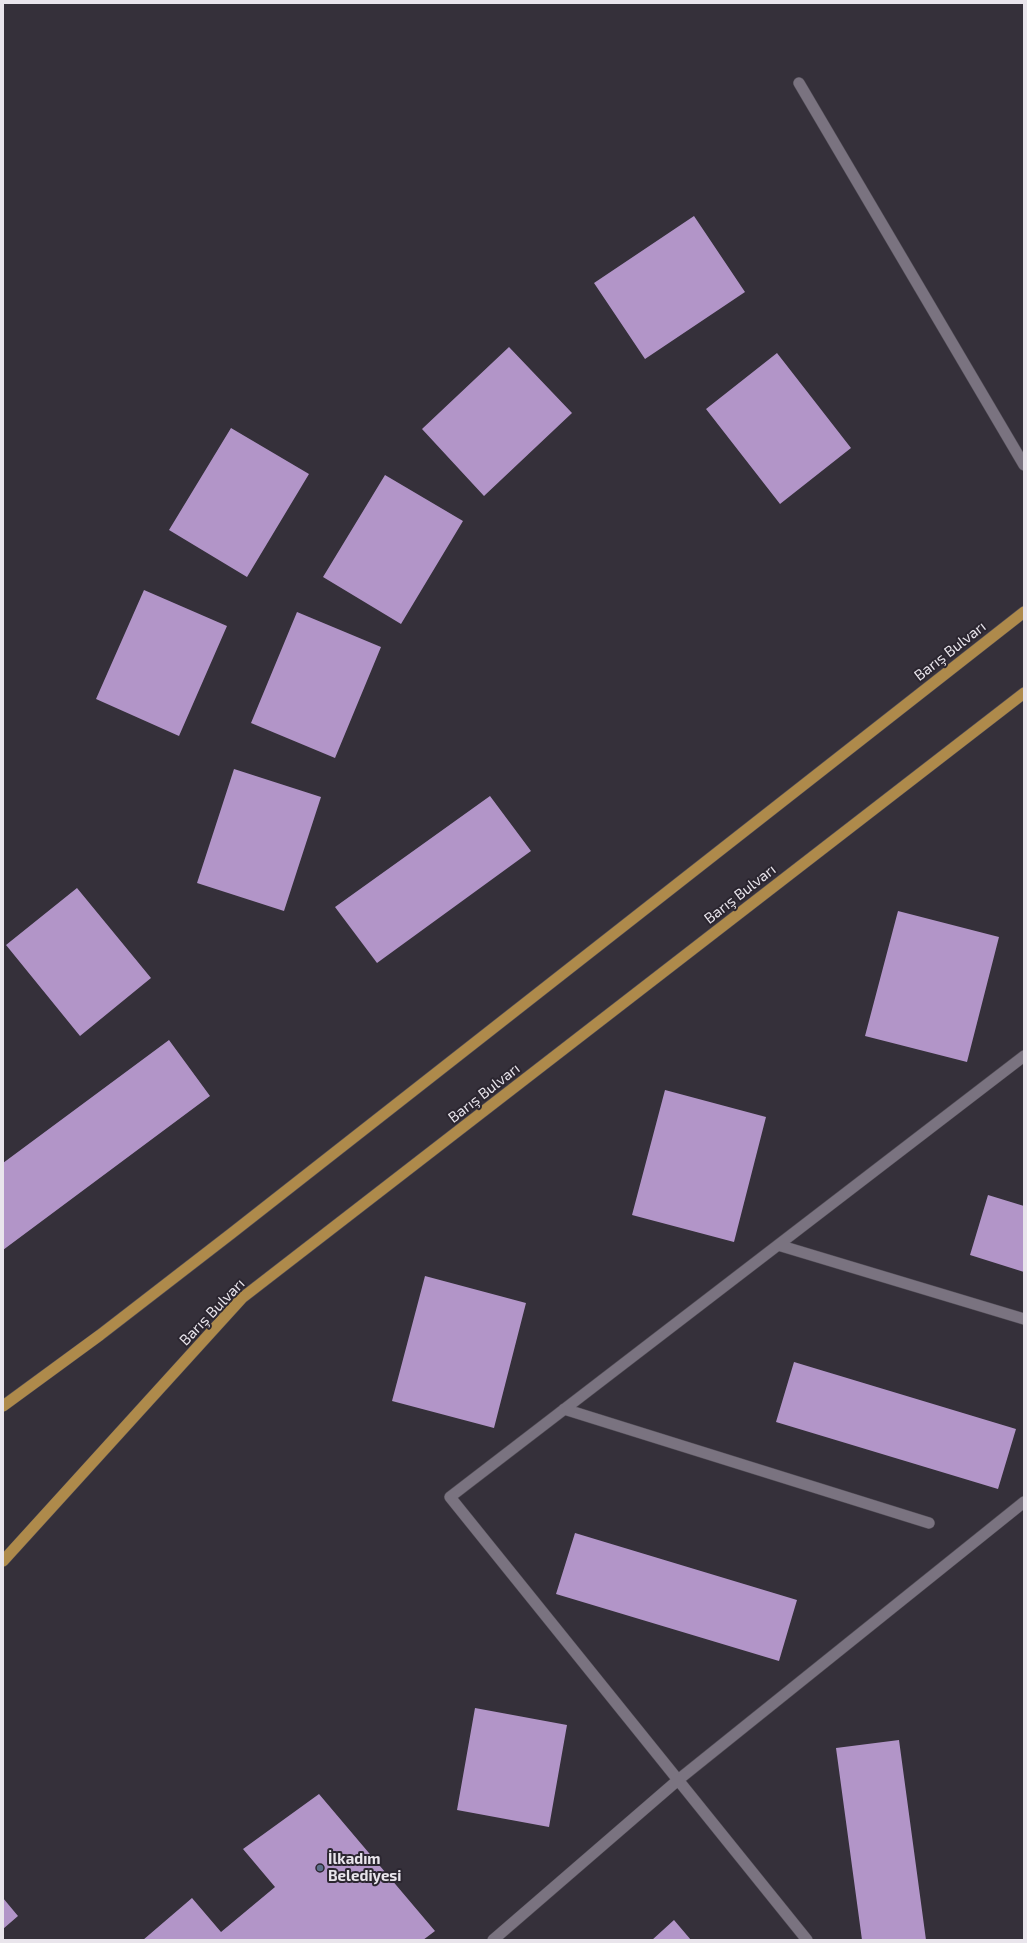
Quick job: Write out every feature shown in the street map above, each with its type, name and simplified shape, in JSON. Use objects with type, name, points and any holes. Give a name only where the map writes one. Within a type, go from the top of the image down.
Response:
[{"type":"main road","name":"Barış Bulvarı","points":[[3,1406],[100,1335],[227,1237],[1024,612]]},
{"type":"main road","name":"Barış Bulvarı","points":[[3,1561],[242,1298],[1024,693]]},
{"type":"street","points":[[799,83],[1024,465]]},
{"type":"street","points":[[807,1940],[450,1497],[1022,1060]]},
{"type":"street","points":[[778,1245],[1024,1319]]},
{"type":"street","points":[[564,1409],[929,1523]]},
{"type":"street","points":[[493,1940],[678,1780],[1024,1502]]},
{"type":"building","points":[[694,216],[745,292],[645,359],[594,283]]},
{"type":"building","points":[[509,347],[572,413],[484,496],[422,429]]},
{"type":"building","points":[[777,353],[851,448],[780,504],[706,409]]},
{"type":"building","points":[[231,428],[309,474],[247,577],[169,530]]},
{"type":"building","points":[[385,475],[463,521],[401,624],[323,577]]},
{"type":"building","points":[[144,590],[227,626],[179,736],[96,699]]},
{"type":"building","points":[[297,612],[381,647],[335,758],[251,723]]},
{"type":"building","points":[[234,769],[321,797],[284,911],[197,883]]},
{"type":"building","points":[[490,796],[531,851],[377,963],[335,907]]},
{"type":"building","points":[[77,888],[151,978],[80,1036],[6,945]]},
{"type":"building","points":[[898,911],[999,937],[967,1062],[865,1036]]},
{"type":"building","points":[[169,1040],[210,1096],[3,1250],[3,1163]]},
{"type":"building","points":[[665,1090],[766,1117],[734,1242],[632,1215]]},
{"type":"building","points":[[988,1195],[1024,1206],[1024,1272],[970,1255]]},
{"type":"building","points":[[425,1276],[526,1303],[494,1428],[392,1401]]},
{"type":"building","points":[[794,1362],[1016,1429],[998,1489],[776,1422]]},
{"type":"building","points":[[575,1533],[797,1600],[779,1661],[556,1594]]},
{"type":"building","points":[[475,1708],[567,1725],[549,1827],[457,1810]]},
{"type":"building","points":[[899,1740],[926,1940],[862,1940],[836,1748]]},
{"type":"building","name":"İlkadım Belediyesi","points":[[319,1794],[435,1931],[423,1940],[143,1940],[192,1898],[221,1932],[275,1887],[243,1849]]},
{"type":"building","points":[[3,1898],[18,1916],[3,1929]]},
{"type":"building","points":[[674,1920],[691,1940],[652,1940]]},
{"type":"place","name":"İlkadım Belediyesi","points":[[320,1868]]}]
